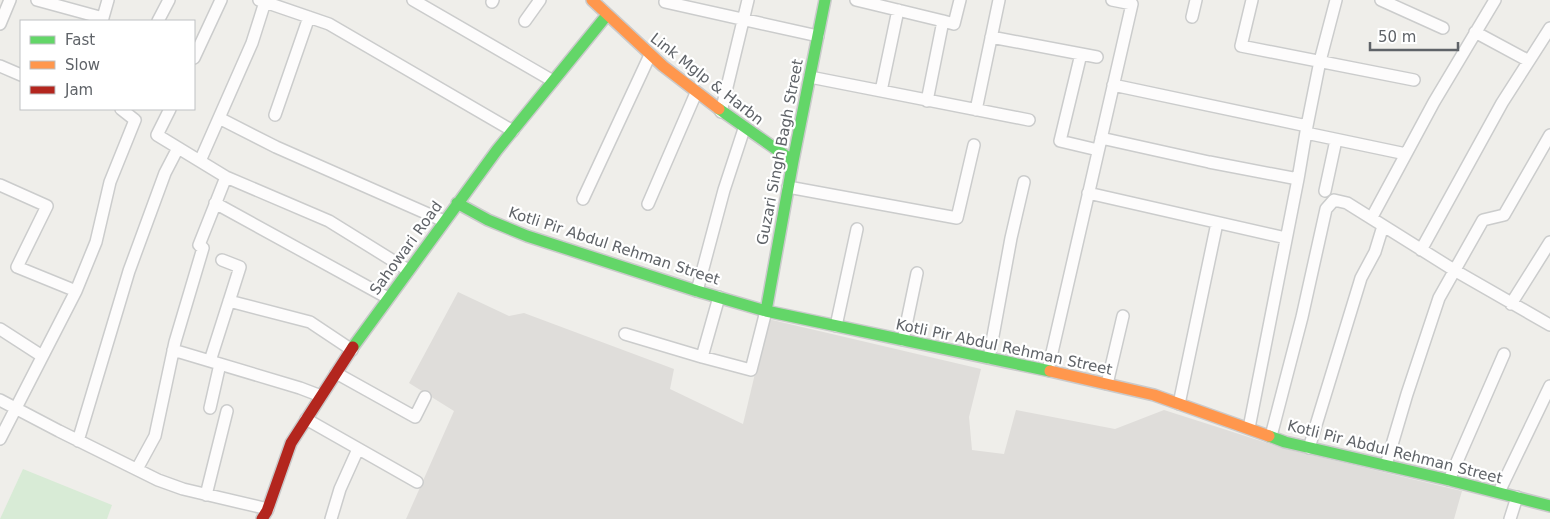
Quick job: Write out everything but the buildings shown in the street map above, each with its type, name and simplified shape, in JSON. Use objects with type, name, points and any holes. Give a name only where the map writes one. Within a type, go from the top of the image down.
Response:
[{"type":"street","points":[[0,24],[10,0]]},
{"type":"street","points":[[37,0],[102,20],[108,0]]},
{"type":"street","points":[[159,20],[169,0]]},
{"type":"street","points":[[195,56],[221,0]]},
{"type":"street","points":[[413,0],[553,82]]},
{"type":"street","points":[[525,21],[540,0]]},
{"type":"street","name":"Link Mglp & Harbn","points":[[592,0],[650,55],[696,92],[744,129],[793,161]]},
{"type":"street","points":[[721,112],[748,0]]},
{"type":"street","name":"Guzari Singh Bagh Street","points":[[766,310],[825,0]]},
{"type":"street","points":[[856,0],[954,24],[960,0]]},
{"type":"street","points":[[976,110],[999,0]]},
{"type":"street","points":[[1048,370],[1132,4],[1112,0]]},
{"type":"street","points":[[1192,17],[1196,0]]},
{"type":"street","points":[[1252,0],[1241,46],[1414,80]]},
{"type":"street","points":[[1249,428],[1320,61],[1336,0]]},
{"type":"street","points":[[1381,0],[1443,28]]},
{"type":"street","points":[[1372,218],[1434,102],[1495,0]]},
{"type":"street","points":[[200,161],[252,42],[262,1],[329,24],[512,131]]},
{"type":"street","points":[[665,2],[818,36]]},
{"type":"street","points":[[881,91],[898,10]]},
{"type":"street","name":"Sahowari Road","points":[[265,514],[291,443],[336,373],[456,203],[607,15]]},
{"type":"street","points":[[275,115],[308,17]]},
{"type":"street","points":[[928,100],[943,21]]},
{"type":"street","points":[[1421,250],[1502,104],[1550,28]]},
{"type":"street","points":[[1475,32],[1529,61]]},
{"type":"street","points":[[991,37],[1097,57]]},
{"type":"street","points":[[1081,54],[1060,142],[1098,150]]},
{"type":"street","points":[[583,200],[650,55]]},
{"type":"street","points":[[0,66],[20,75]]},
{"type":"street","points":[[810,77],[1029,120]]},
{"type":"street","points":[[1113,85],[1306,130],[1336,140],[1406,154]]},
{"type":"street","points":[[648,204],[696,92]]},
{"type":"street","points":[[0,439],[76,291],[96,242],[110,182],[135,120],[121,110]]},
{"type":"street","points":[[170,110],[157,135],[226,177],[329,221],[408,270]]},
{"type":"street","points":[[220,118],[276,147],[444,221]]},
{"type":"street","points":[[697,291],[724,190],[744,129]]},
{"type":"street","points":[[1386,466],[1407,394],[1436,307],[1454,270],[1483,220],[1504,215],[1550,135]]},
{"type":"street","points":[[1101,138],[1298,180]]},
{"type":"street","points":[[1325,191],[1336,140]]},
{"type":"street","points":[[788,187],[957,218],[974,145]]},
{"type":"street","points":[[78,441],[129,272],[165,173],[178,148]]},
{"type":"street","points":[[137,469],[155,436],[173,350],[203,248],[199,245],[226,177]]},
{"type":"street","points":[[989,358],[1011,238],[1024,182]]},
{"type":"street","points":[[1,187],[47,206],[17,267],[76,291]]},
{"type":"street","points":[[1088,193],[1286,238]]},
{"type":"street","points":[[1271,436],[1302,317],[1326,209],[1334,200],[1347,203],[1454,270],[1550,325]]},
{"type":"street","points":[[216,203],[388,298]]},
{"type":"street","name":"Kotli Pir Abdul Rehman Street","points":[[456,203],[488,220],[527,236],[697,291],[766,310],[836,326],[1107,384],[1179,404],[1285,442],[1450,480],[1550,506]]},
{"type":"street","points":[[1179,404],[1217,223]]},
{"type":"street","points":[[1309,448],[1361,278],[1375,252],[1383,226]]},
{"type":"street","points":[[836,326],[857,229]]},
{"type":"street","points":[[1512,304],[1550,242]]},
{"type":"street","points":[[210,408],[215,362],[229,301],[240,267],[222,260]]},
{"type":"street","points":[[903,340],[917,273]]},
{"type":"street","points":[[702,356],[719,297]]},
{"type":"street","points":[[229,301],[310,322],[352,350]]},
{"type":"street","points":[[625,334],[750,370],[766,310]]},
{"type":"street","points":[[1107,384],[1123,316]]},
{"type":"street","points":[[0,329],[42,356]]},
{"type":"street","points":[[173,350],[321,396]]},
{"type":"street","points":[[1450,480],[1504,354]]},
{"type":"street","points":[[336,373],[415,417],[426,397]]},
{"type":"street","points":[[1499,492],[1550,386]]},
{"type":"street","points":[[0,400],[78,441],[183,489],[265,514]]},
{"type":"street","points":[[206,495],[228,411]]},
{"type":"street","points":[[306,419],[418,482]]},
{"type":"street","points":[[331,519],[340,489],[358,448]]},
{"type":"street","points":[[1510,519],[1517,497]]},
{"type":"shaded area","points":[[458,292],[509,316],[524,313],[674,369],[670,389],[743,424],[768,319],[981,369],[969,417],[972,450],[1004,454],[1016,410],[1115,429],[1164,410],[1286,449],[1462,491],[1454,519],[406,519],[454,411],[409,383]]},
{"type":"green space","points":[[23,469],[112,505],[107,519],[0,519]]},
{"type":"traffic: fast","points":[[766,311],[825,0]]},
{"type":"traffic: fast","points":[[353,347],[497,150],[607,15]]},
{"type":"traffic: fast","points":[[719,109],[793,161]]},
{"type":"traffic: fast","points":[[457,203],[488,220],[527,236],[697,291],[766,311],[1050,371]]},
{"type":"traffic: fast","points":[[1269,436],[1285,442],[1449,480],[1550,506]]},
{"type":"traffic: slow","points":[[592,0],[663,66],[719,109]]},
{"type":"traffic: slow","points":[[1050,371],[1154,395],[1269,436]]},
{"type":"traffic: jam","points":[[262,519],[267,511],[291,443],[353,347]]}]
